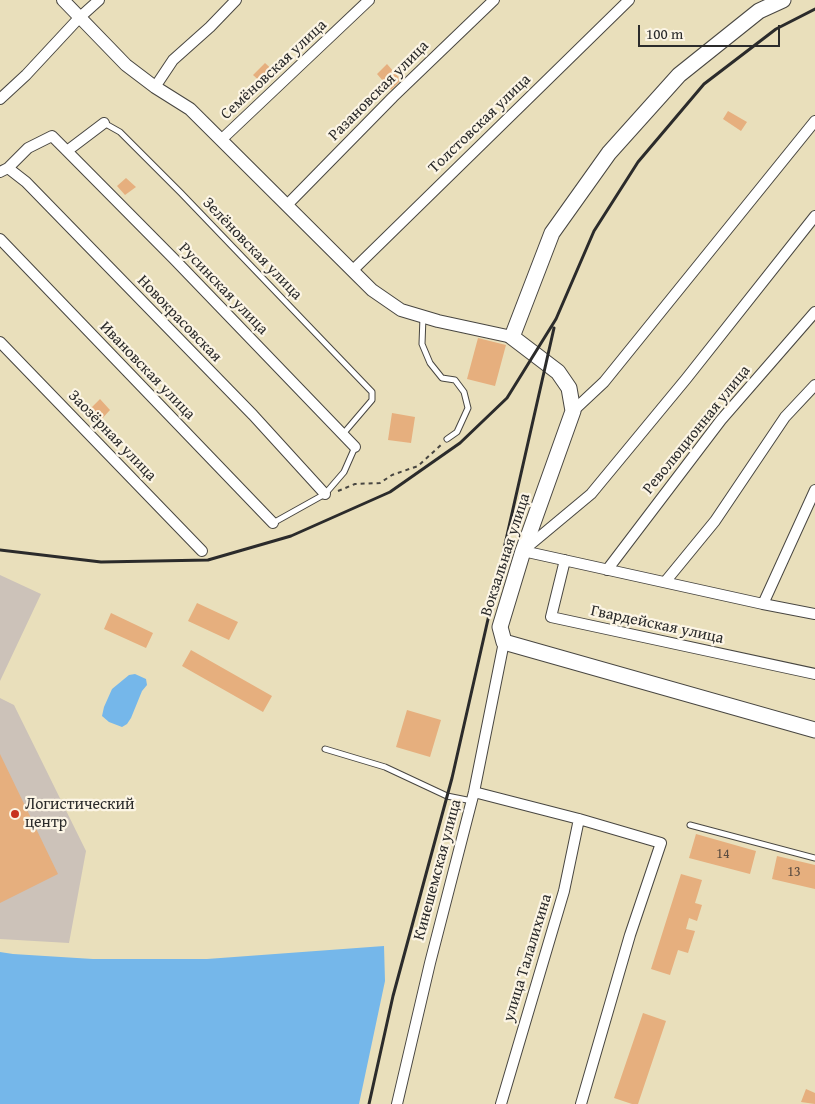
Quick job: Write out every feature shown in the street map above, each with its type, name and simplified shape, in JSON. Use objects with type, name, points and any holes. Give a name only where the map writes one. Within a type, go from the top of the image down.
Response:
[{"type":"main road","points":[[574,410],[569,388],[558,372],[512,337],[552,232],[609,153],[679,75],[759,11],[783,0]]},
{"type":"main road","name":"Вокзальная улица","points":[[504,642],[500,627],[523,551],[574,410]]},
{"type":"main road","points":[[504,642],[815,730]]},
{"type":"street","points":[[63,0],[126,65],[155,87],[190,109],[372,290],[401,310],[512,337]]},
{"type":"street","points":[[0,99],[99,0]]},
{"type":"street","points":[[155,87],[172,60],[210,27],[236,0]]},
{"type":"street","name":"Семёновская улица","points":[[221,140],[369,0]]},
{"type":"street","name":"Разановская улица","points":[[287,205],[393,97],[494,0]]},
{"type":"street","name":"Толстовская улица","points":[[353,270],[629,0]]},
{"type":"street","points":[[574,410],[604,382],[815,121]]},
{"type":"street","points":[[67,151],[104,123]]},
{"type":"street","name":"Русинская улица","points":[[4,170],[28,148],[52,136],[174,259],[355,448]]},
{"type":"street","name":"Новокрасовская","points":[[4,170],[26,182],[252,415],[325,494]]},
{"type":"street","points":[[523,551],[591,494],[686,379],[815,216]]},
{"type":"street","name":"Ивановская улица","points":[[0,239],[273,523]]},
{"type":"street","name":"Революционная улица","points":[[607,570],[721,420],[815,312]]},
{"type":"street","name":"Заозёрная улица","points":[[0,342],[202,551]]},
{"type":"street","points":[[665,582],[715,521],[786,417],[815,385]]},
{"type":"street","points":[[764,604],[815,490]]},
{"type":"street","points":[[523,551],[815,614]]},
{"type":"street","name":"Гвардейская улица","points":[[566,560],[551,617],[815,674]]},
{"type":"street","name":"Кинешемская улица","points":[[397,1104],[430,963],[473,796],[504,642]]},
{"type":"street","points":[[473,796],[579,818],[662,843],[630,935],[580,1104]]},
{"type":"street","name":"улица Талалихина","points":[[501,1104],[564,891],[579,818]]},
{"type":"lane","name":"Зелёновская улица","points":[[104,123],[120,132],[181,193],[372,392],[372,400],[342,434]]},
{"type":"lane","points":[[423,316],[422,344],[430,363],[442,378],[455,380],[464,392],[468,408],[456,432],[447,439]]},
{"type":"lane","points":[[273,523],[325,494],[344,472],[355,448]]},
{"type":"lane","points":[[325,749],[385,767],[447,796],[473,796]]},
{"type":"lane","points":[[690,825],[815,858]]},
{"type":"path","points":[[325,494],[355,484],[380,483],[392,475],[418,466],[447,439]]},
{"type":"shaded area","points":[[0,575],[41,594],[0,681]]},
{"type":"shaded area","points":[[0,698],[14,705],[86,851],[69,943],[0,939]]},
{"type":"water","points":[[135,674],[146,679],[147,685],[142,691],[131,718],[122,727],[109,722],[102,716],[112,689],[129,675]]},
{"type":"water","points":[[384,946],[385,981],[359,1104],[0,1104],[0,952],[93,959],[207,959]]},
{"type":"building","points":[[265,63],[276,73],[264,85],[253,75]]},
{"type":"building","points":[[387,64],[401,80],[391,90],[377,74]]},
{"type":"building","points":[[728,111],[747,122],[741,131],[723,119]]},
{"type":"building","points":[[126,178],[136,187],[125,195],[117,186]]},
{"type":"building","points":[[478,338],[506,345],[495,386],[467,379]]},
{"type":"building","points":[[100,399],[110,410],[98,423],[87,412]]},
{"type":"building","points":[[392,413],[415,417],[411,443],[388,440]]},
{"type":"building","points":[[197,603],[238,622],[229,640],[188,621]]},
{"type":"building","points":[[111,613],[153,633],[146,648],[104,629]]},
{"type":"building","points":[[191,650],[272,696],[263,712],[182,666]]},
{"type":"building","points":[[407,710],[441,720],[430,757],[396,747]]},
{"type":"building","name":"Логистический центр","points":[[0,754],[58,874],[0,903]]},
{"type":"building","points":[[696,834],[756,851],[750,874],[689,858]]},
{"type":"building","points":[[777,856],[815,865],[815,889],[772,879]]},
{"type":"building","points":[[681,874],[702,880],[695,903],[702,905],[697,921],[689,918],[686,929],[695,931],[688,953],[678,950],[670,975],[651,969]]},
{"type":"building","points":[[643,1013],[666,1021],[638,1104],[632,1104],[614,1098]]},
{"type":"building","points":[[806,1089],[815,1093],[815,1104],[801,1102]]},
{"type":"railway","points":[[0,550],[101,562],[208,560],[291,536],[390,492],[460,443],[507,398],[556,319],[594,231],[638,162],[704,84],[776,29],[815,9]]},
{"type":"railway","points":[[369,1104],[393,996],[452,778],[554,328]]},
{"type":"place","name":"Логистический центр","points":[[15,814]]}]
